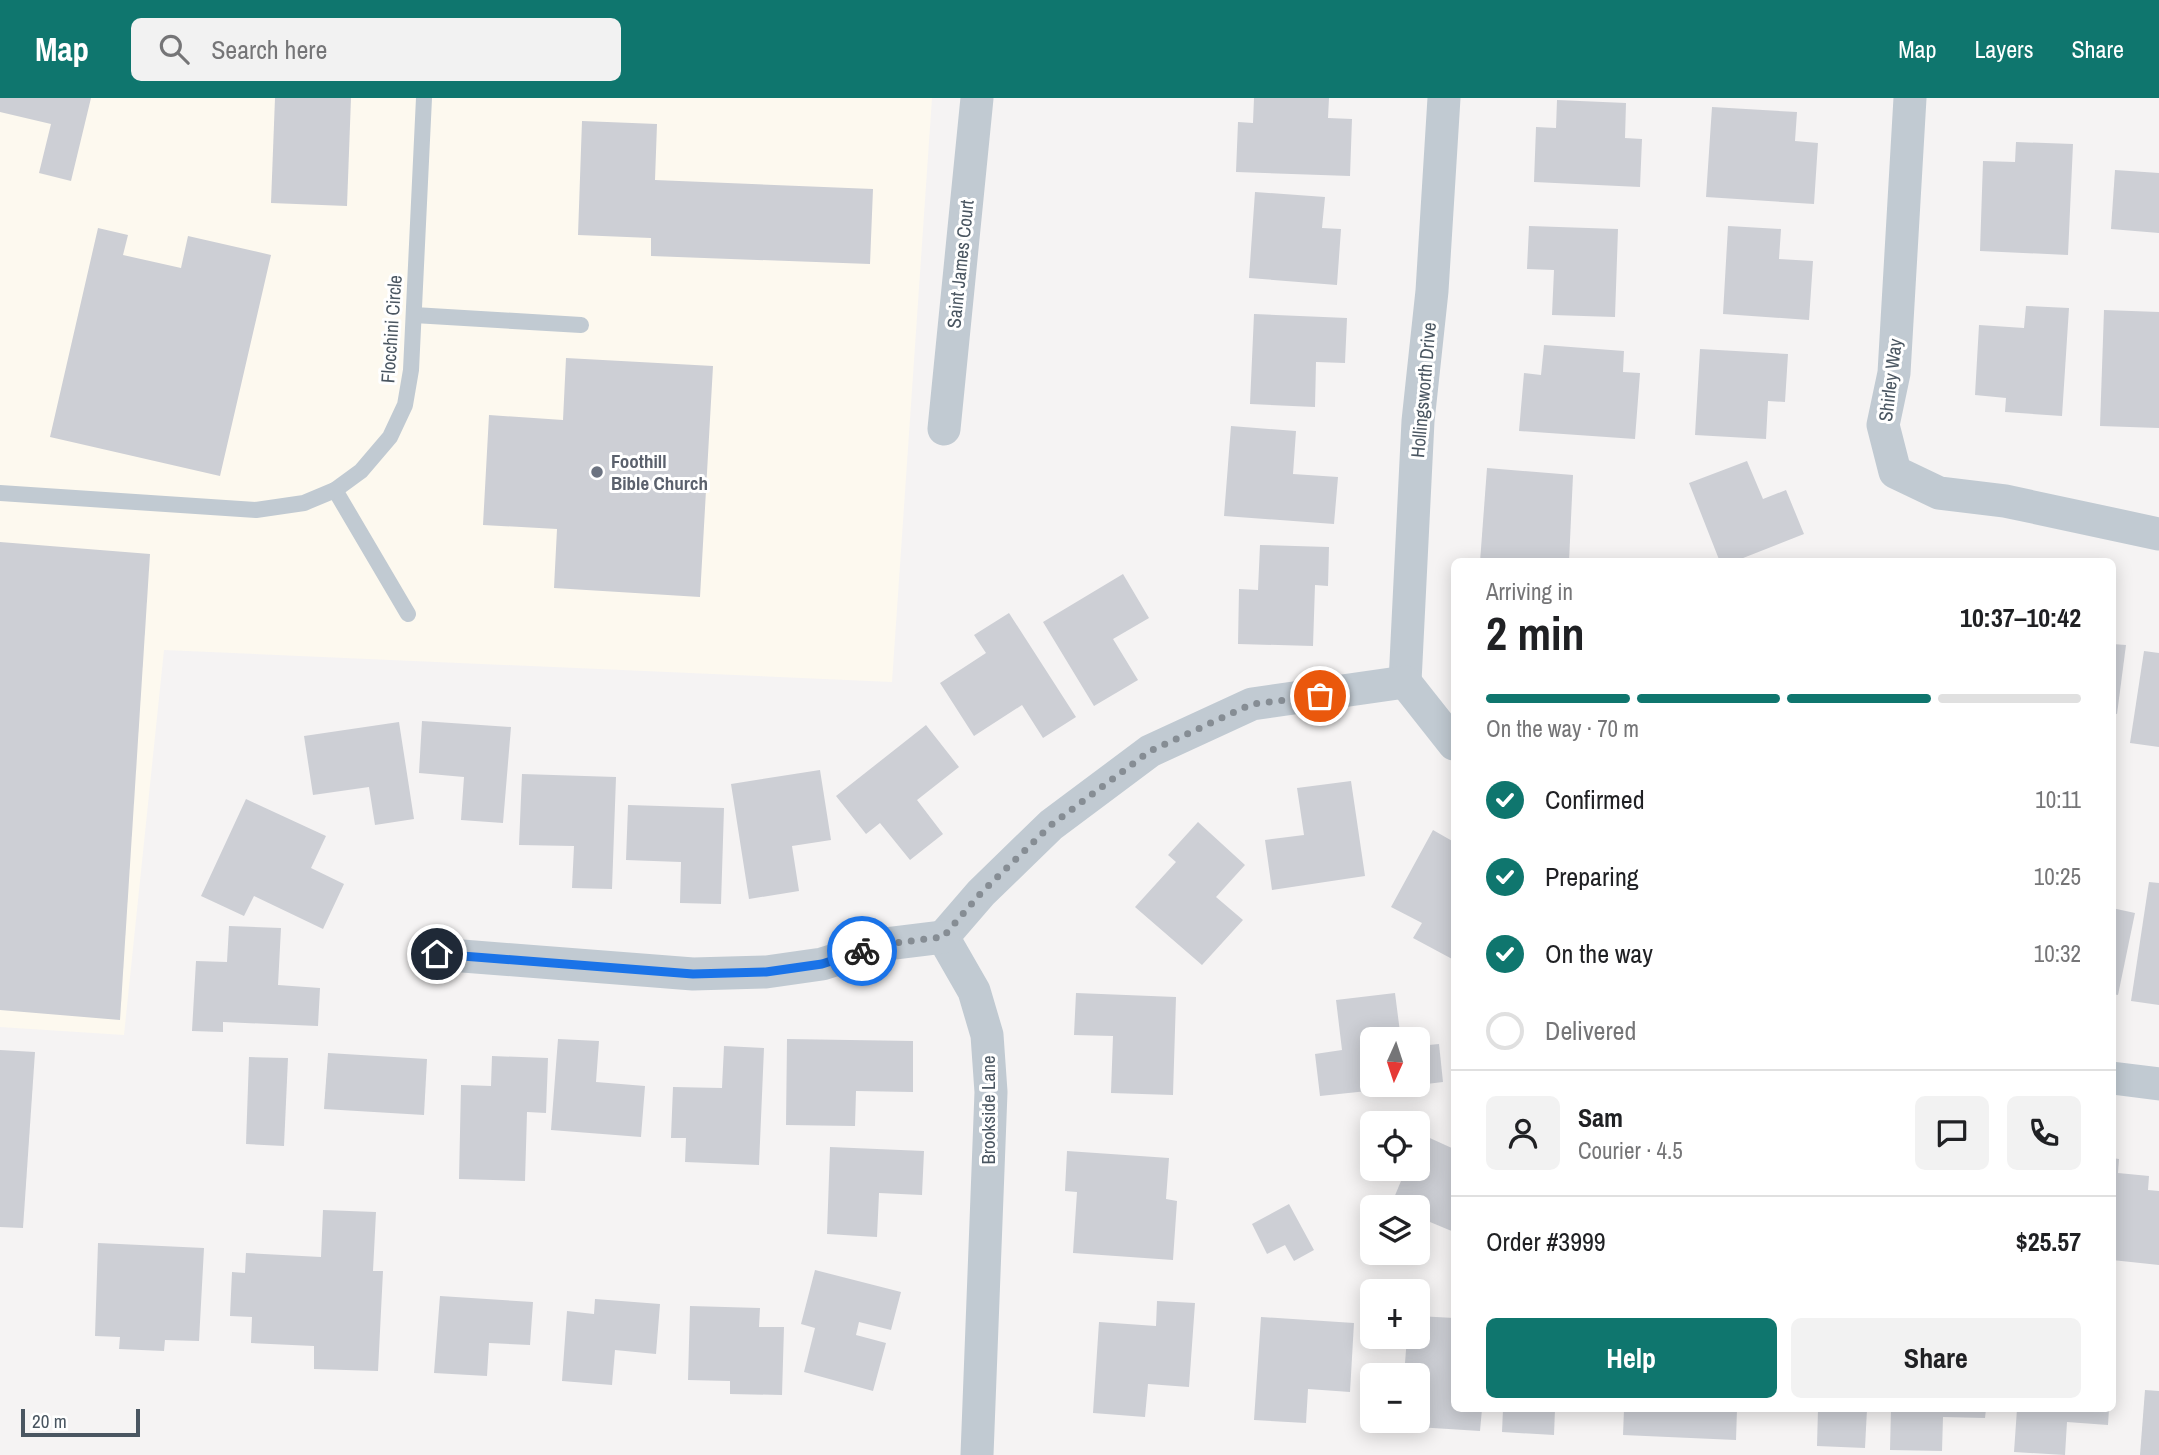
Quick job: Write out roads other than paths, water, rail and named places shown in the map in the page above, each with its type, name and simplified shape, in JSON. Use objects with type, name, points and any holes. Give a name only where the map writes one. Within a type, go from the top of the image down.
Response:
[{"type":"street","name":"Saint James Court","points":[[944,429],[976,98]]},
{"type":"street","name":"Hollingsworth Drive","points":[[1405,682],[1418,421],[1432,291],[1444,98]]},
{"type":"street","name":"Shirley Way","points":[[1910,98],[1894,373],[1883,425],[1895,472],[1939,493],[2006,501],[2159,534]]},
{"type":"street","points":[[437,954],[693,974],[766,972],[822,964],[886,944],[943,937],[981,893],[1051,825],[1150,751],[1252,704],[1405,682],[1451,740]]},
{"type":"street","name":"Brookside Lane","points":[[943,937],[974,991],[987,1035],[990,1080],[977,1455]]},
{"type":"street","points":[[2116,1079],[2159,1084]]},
{"type":"lane","name":"Flocchini Circle","points":[[0,493],[256,510],[304,503],[335,490],[361,471],[390,437],[405,405],[411,370],[424,98]]},
{"type":"lane","points":[[414,315],[581,325]]},
{"type":"lane","points":[[335,490],[408,614]]},
{"type":"place","name":"Foothill Bible Church","points":[[597,472]]}]
